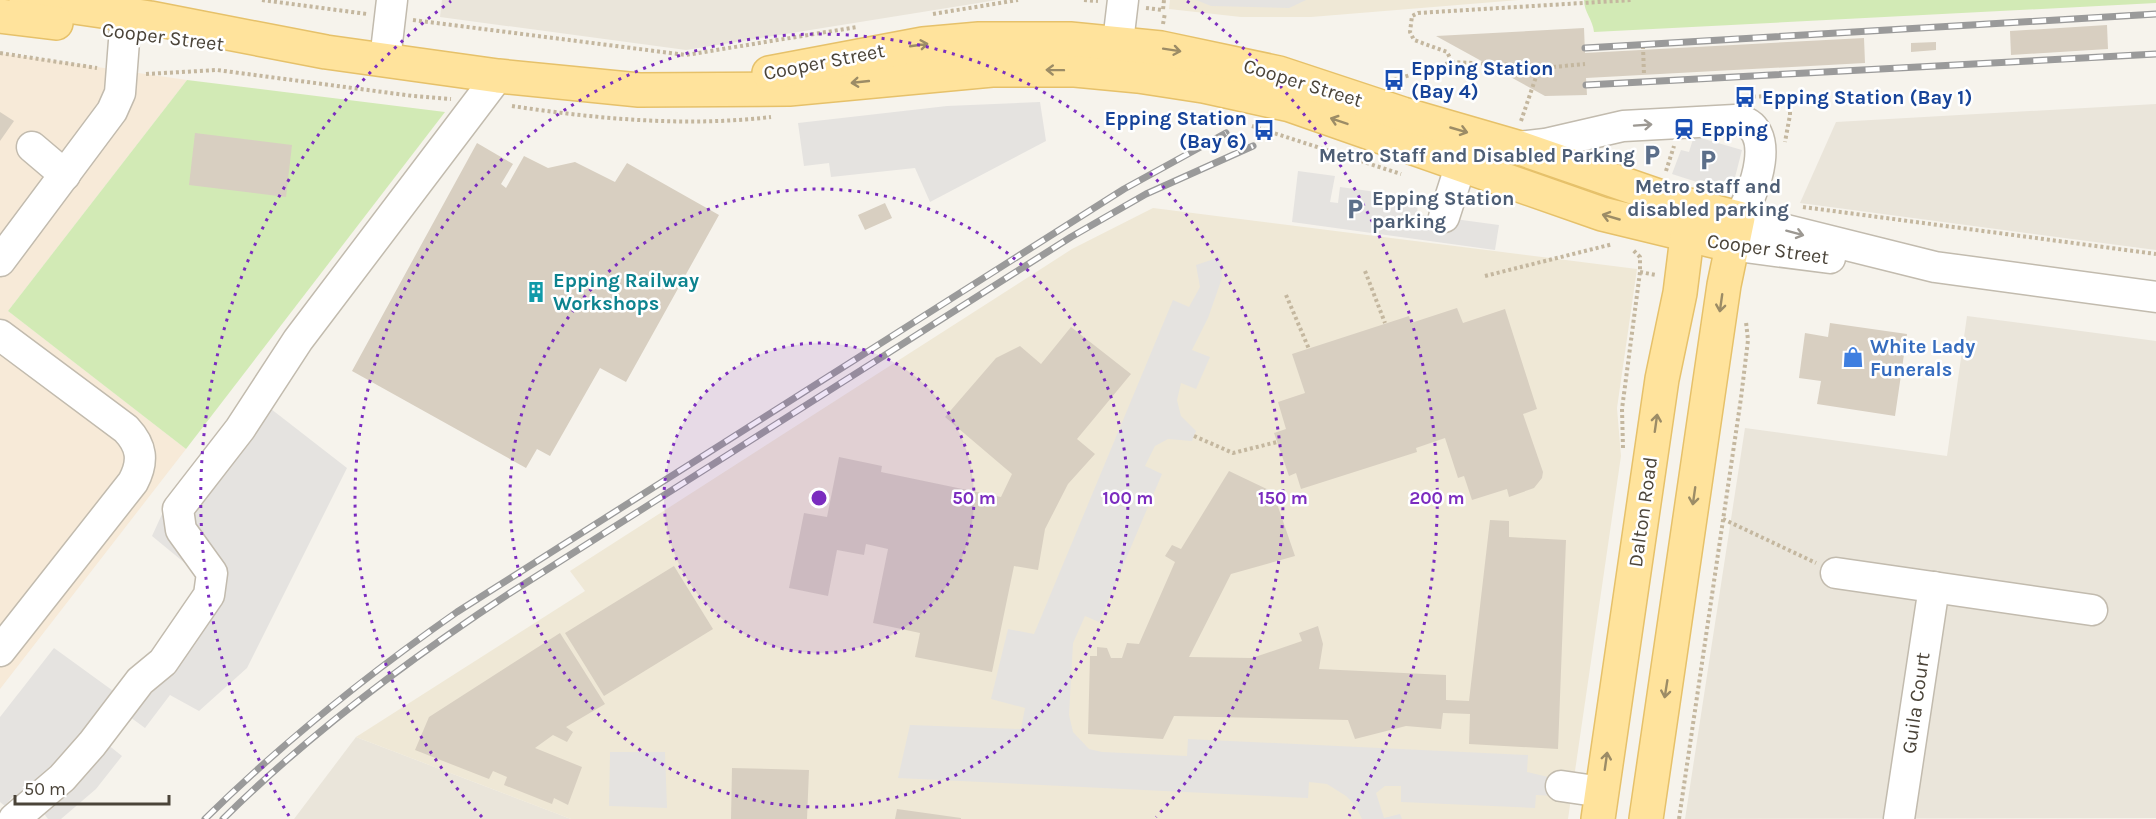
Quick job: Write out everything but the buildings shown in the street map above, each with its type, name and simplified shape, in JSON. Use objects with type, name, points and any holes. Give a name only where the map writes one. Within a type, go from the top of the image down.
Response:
[{"type":"main road","name":"Cooper Street","points":[[26,0],[246,47],[326,52],[385,60],[488,89],[654,91],[789,89],[992,70],[1075,70],[1115,58],[1215,58],[1519,134],[1694,223]]},
{"type":"main road","name":"Cooper Street","points":[[0,16],[126,23]]},
{"type":"main road","name":"Cooper Street","points":[[1115,58],[1203,86],[1290,105],[1602,214],[1694,223],[1734,232]]},
{"type":"main road","name":"Dalton Road","points":[[1600,806],[1662,379],[1694,223]]},
{"type":"main road","points":[[1646,819],[1734,232]]},
{"type":"street","points":[[1115,58],[1123,0]]},
{"type":"street","points":[[385,60],[391,9]]},
{"type":"street","points":[[0,261],[112,111],[120,93],[126,23]]},
{"type":"street","points":[[14,819],[62,778],[140,681],[163,662],[201,609],[212,587],[212,573],[182,530],[178,509],[240,429],[312,322],[488,89]]},
{"type":"street","points":[[1519,134],[1545,144],[1623,126],[1748,121],[1757,130],[1760,142],[1758,164],[1749,203],[1734,232]]},
{"type":"street","points":[[32,147],[65,175]]},
{"type":"street","points":[[1444,218],[1461,164]]},
{"type":"street","name":"Cooper Street","points":[[1734,232],[1882,264],[1935,267],[2156,297]]},
{"type":"street","points":[[0,335],[126,429],[136,440],[141,454],[140,468],[133,482],[0,651]]},
{"type":"street","points":[[1836,573],[2092,610]]},
{"type":"street","name":"Guila Court","points":[[1899,819],[1934,587]]},
{"type":"street","points":[[1561,786],[1600,806]]},
{"type":"path","points":[[262,0],[391,9],[686,55],[869,25]]},
{"type":"path","points":[[926,15],[1018,0]]},
{"type":"path","points":[[1084,0],[1098,1]]},
{"type":"path","points":[[1452,62],[1447,52],[1414,40],[1410,32],[1412,16],[1418,13],[1632,0]]},
{"type":"path","points":[[1643,46],[1644,75]]},
{"type":"path","points":[[0,53],[151,74],[181,70],[217,70],[413,96],[488,89],[624,118],[728,121],[782,116]]},
{"type":"path","points":[[1394,80],[1452,62],[1539,68],[1585,64]]},
{"type":"path","points":[[1539,68],[1554,66]]},
{"type":"path","points":[[1519,134],[1539,68]]},
{"type":"path","points":[[1246,124],[1385,171],[1411,176]]},
{"type":"path","points":[[1800,207],[2156,254]]},
{"type":"path","points":[[1485,276],[1616,243],[1606,240]]},
{"type":"path","points":[[1625,246],[1640,256],[1625,389]]},
{"type":"path","points":[[1365,271],[1385,323]]},
{"type":"path","points":[[1286,295],[1308,348]]},
{"type":"path","points":[[1679,819],[1748,340],[1746,319]]},
{"type":"path","points":[[1194,436],[1233,453],[1277,442]]},
{"type":"path","points":[[1723,519],[1836,573]]},
{"type":"shaded area","points":[[442,0],[997,0],[686,50],[440,17]]},
{"type":"shaded area","points":[[1170,0],[1519,0],[1311,17],[1241,17],[1169,9]]},
{"type":"shaded area","points":[[1196,0],[1306,0],[1289,8],[1211,6]]},
{"type":"shaded area","points":[[0,53],[187,80],[8,311],[186,449],[0,689]]},
{"type":"shaded area","points":[[1040,102],[1046,141],[930,202],[915,168],[831,177],[829,163],[804,166],[798,123],[947,106]]},
{"type":"shaded area","points":[[2156,104],[2156,250],[1800,203],[1836,122]]},
{"type":"shaded area","name":"Metro staff and disabled parking","points":[[1694,136],[1742,150],[1731,193],[1672,174],[1681,150],[1689,152]]},
{"type":"shaded area","name":"Epping Station parking","points":[[1298,171],[1335,176],[1330,202],[1338,203],[1340,187],[1413,197],[1418,203],[1417,214],[1499,225],[1495,250],[1292,222]]},
{"type":"shaded area","points":[[1153,208],[1637,269],[1617,408],[1621,456],[1568,819],[571,819],[356,737],[585,591],[570,571],[1072,249]]},
{"type":"shaded area","points":[[1220,257],[1222,278],[1208,318],[1192,350],[1210,357],[1196,389],[1181,383],[1177,400],[1181,416],[1196,431],[1192,441],[1168,439],[1155,446],[1145,466],[1162,474],[1099,622],[1085,616],[1073,643],[1069,715],[1073,732],[1089,749],[1102,752],[1187,756],[1188,739],[1528,755],[1527,772],[1561,780],[1559,796],[1536,795],[1535,808],[1401,802],[1401,786],[1385,786],[1376,793],[1384,818],[1400,814],[1402,819],[1362,819],[1355,805],[1346,796],[1327,784],[1309,782],[1308,798],[898,778],[910,725],[1021,729],[1025,708],[991,699],[1008,629],[1034,634],[1173,300],[1189,307],[1200,287],[1196,265]]},
{"type":"shaded area","points":[[1967,316],[2156,341],[2156,818],[1685,819],[1745,428],[1947,456]]},
{"type":"shaded area","points":[[253,395],[347,468],[247,668],[199,711],[170,695],[145,728],[130,717],[107,744],[122,756],[96,789],[61,819],[48,819],[42,811],[14,795],[5,806],[0,802],[0,717],[54,648],[116,693],[146,663],[203,578],[152,536],[163,512]]},
{"type":"shaded area","points":[[356,737],[571,819],[294,819]]},
{"type":"shaded area","points":[[610,752],[665,752],[667,808],[609,806]]},
{"type":"green space","points":[[1584,0],[2156,0],[2156,3],[1594,32]]},
{"type":"green space","points":[[187,80],[445,112],[186,449],[8,311]]},
{"type":"railway","points":[[1585,48],[2156,14]]},
{"type":"railway","points":[[1586,85],[2156,54]]},
{"type":"railway","points":[[205,819],[326,710],[457,612],[1124,189],[1226,133]]},
{"type":"railway","points":[[223,819],[325,727],[434,644],[510,593],[1071,237],[1146,194],[1253,146]]},
{"type":"place","name":"Epping Station (Bay 4)","points":[[1394,80]]},
{"type":"place","name":"Epping Station (Bay 1)","points":[[1745,97]]},
{"type":"place","name":"Epping","points":[[1684,129]]},
{"type":"place","name":"Epping Station (Bay 6)","points":[[1264,130]]},
{"type":"place","name":"Metro Staff and Disabled Parking","points":[[1652,155]]},
{"type":"place","name":"Metro staff and disabled parking","points":[[1708,160]]},
{"type":"place","name":"Epping Station parking","points":[[1355,209]]},
{"type":"place","name":"Epping Railway Workshops","points":[[536,292]]},
{"type":"place","name":"White Lady Funerals","points":[[1853,357]]}]
